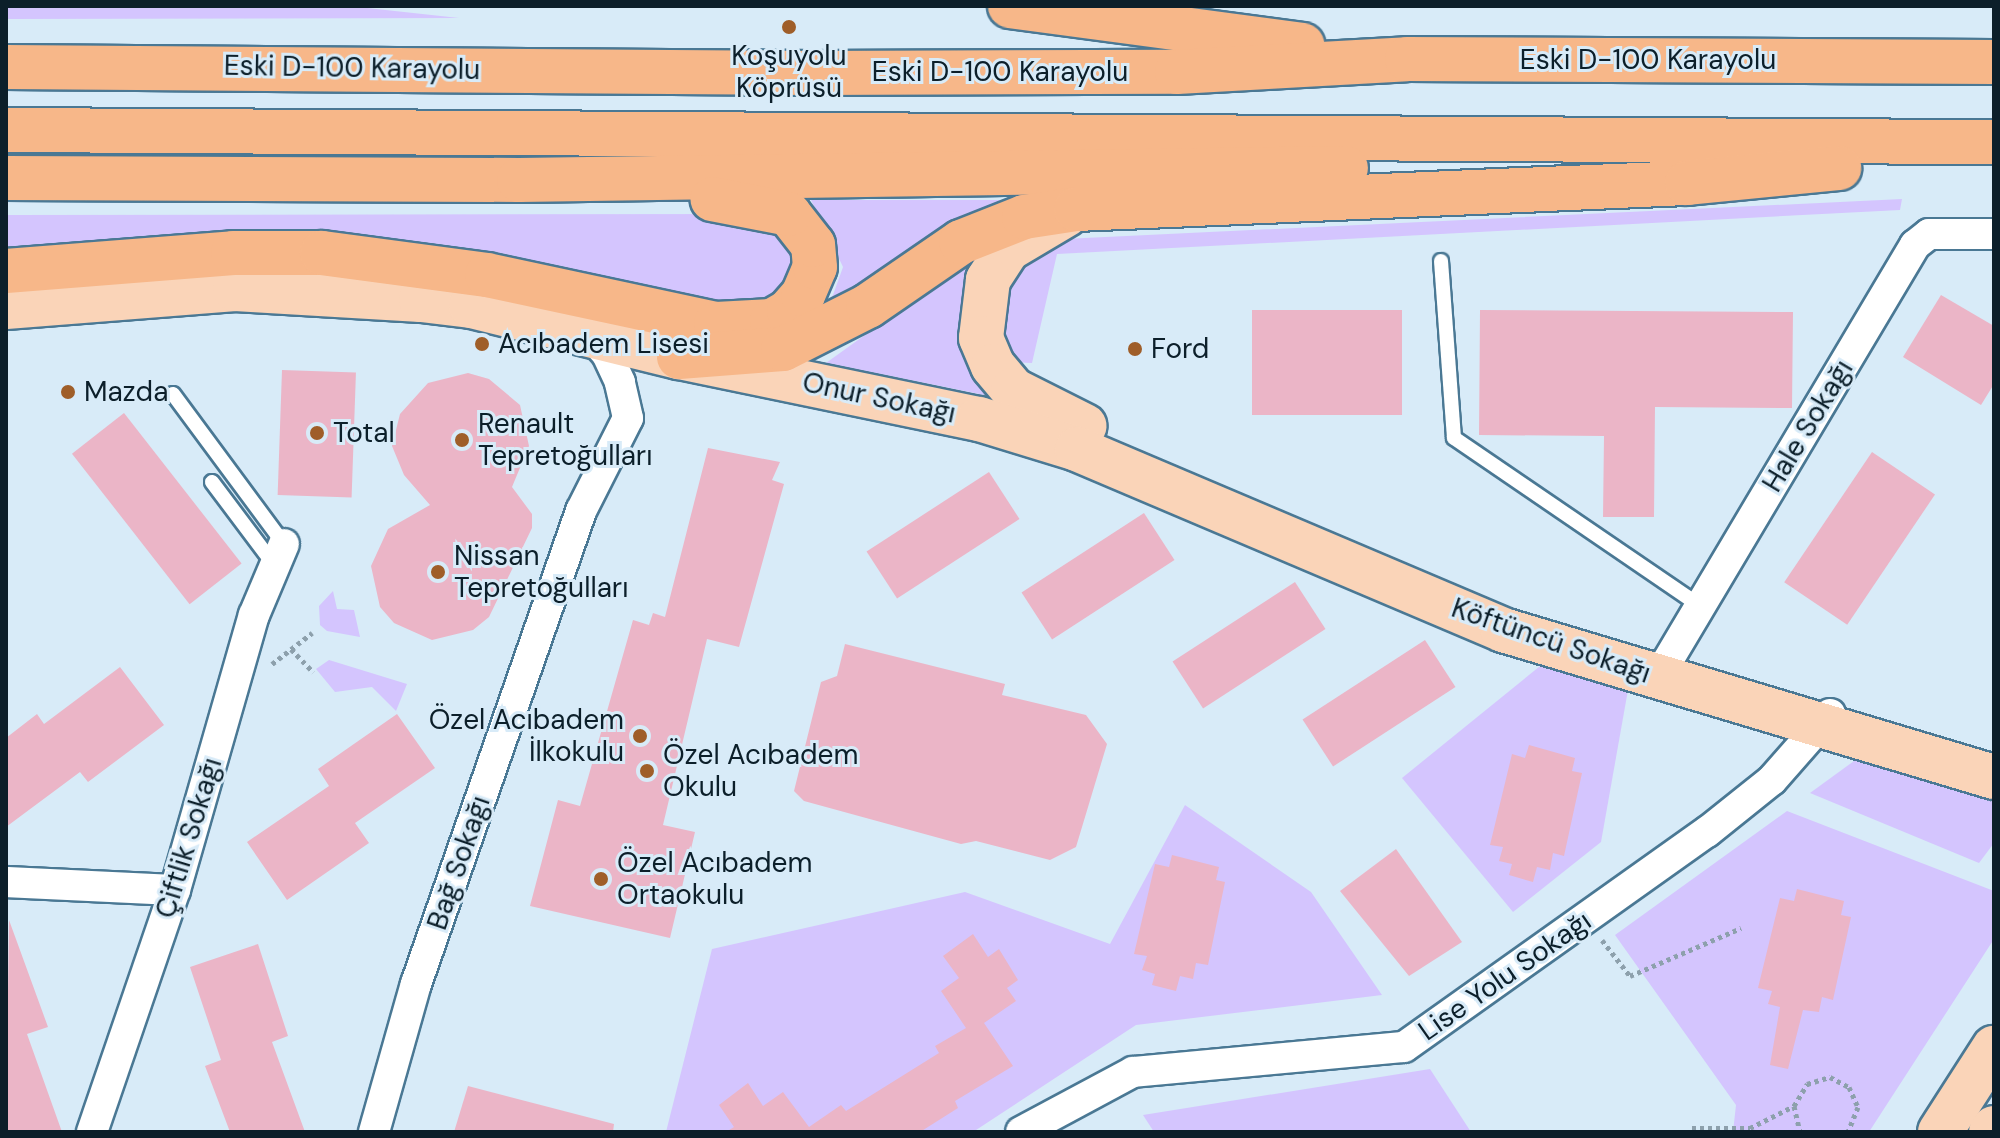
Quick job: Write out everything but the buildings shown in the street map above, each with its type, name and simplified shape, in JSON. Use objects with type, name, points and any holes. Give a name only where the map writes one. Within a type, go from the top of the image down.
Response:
[{"type":"highway","points":[[1010,6],[1407,59]]},
{"type":"highway","name":"Eski D-100 Karayolu","points":[[6,67],[1177,72],[1407,59],[1994,62]]},
{"type":"highway","points":[[6,60],[93,66]]},
{"type":"highway","points":[[6,130],[1994,142]]},
{"type":"highway","points":[[6,178],[519,180],[1380,167],[1764,143]]},
{"type":"highway","points":[[679,357],[783,349],[868,306],[989,228],[1076,209],[1687,183],[1994,153]]},
{"type":"highway","points":[[6,271],[233,253],[322,253],[440,267],[743,326],[772,321],[789,311],[803,295],[815,267],[813,245],[789,214],[762,205],[519,180]]},
{"type":"main road","points":[[1076,209],[1008,249],[988,280],[981,338],[993,366],[1013,390],[1083,439]]},
{"type":"main road","name":"Onur Sokağı","points":[[6,307],[235,289],[362,293],[471,306],[679,357],[1083,439]]},
{"type":"main road","name":"Köftüncü Sokağı","points":[[1083,439],[1512,603],[1664,665],[1827,717],[1994,777]]},
{"type":"main road","name":"Köftüncü Sokağı","points":[[1827,717],[1994,746]]},
{"type":"main road","points":[[1940,1132],[1994,1048]]},
{"type":"street","name":"Hale Sokağı","points":[[1664,665],[1915,245],[1929,234],[1994,234]]},
{"type":"street","name":"Bağ Sokağı","points":[[374,1132],[416,984],[581,511],[628,418],[620,382],[607,354],[589,334]]},
{"type":"street","name":"Çiftlik Sokağı","points":[[92,1132],[175,890],[254,615],[280,555]]},
{"type":"street","name":"Lise Yolu Sokağı","points":[[1021,1132],[1133,1072],[1404,1047],[1707,832],[1772,780],[1827,717]]},
{"type":"street","points":[[6,882],[175,890]]},
{"type":"lane","points":[[1441,261],[1454,438],[1700,606]]},
{"type":"lane","points":[[173,394],[280,555]]},
{"type":"lane","points":[[212,482],[280,555]]},
{"type":"path","points":[[269,667],[312,633]]},
{"type":"path","points":[[291,649],[313,672]]},
{"type":"path","points":[[1598,935],[1630,976],[1741,928]]},
{"type":"path","points":[[1692,1128],[1750,1128],[1794,1106],[1807,1084],[1830,1077],[1849,1087],[1858,1107],[1852,1131]]},
{"type":"path","points":[[1794,1106],[1800,1132]]},
{"type":"shaded area","points":[[6,6],[349,6],[459,18],[6,19]]},
{"type":"shaded area","points":[[1902,199],[1900,210],[1057,254],[1032,363],[1011,362],[1001,330],[1003,302],[1025,260],[1064,239]]},
{"type":"shaded area","points":[[811,200],[1024,200],[803,331],[833,295],[843,267]]},
{"type":"shaded area","points":[[755,214],[789,245],[794,264],[776,301],[751,311],[6,251],[6,215]]},
{"type":"shaded area","points":[[989,246],[1004,399],[826,363]]},
{"type":"shaded area","points":[[333,591],[337,609],[354,610],[360,637],[327,631],[320,625],[319,606]]},
{"type":"shaded area","points":[[1555,654],[1631,673],[1601,842],[1513,912],[1402,778]]},
{"type":"shaded area","points":[[329,660],[407,684],[396,711],[372,687],[335,692],[316,669]]},
{"type":"shaded area","points":[[1865,753],[1994,801],[1994,843],[1979,863],[1810,793]]},
{"type":"shaded area","points":[[1185,805],[1311,892],[1382,995],[1136,1025],[973,1132],[666,1132],[712,949],[965,892],[1110,944]]},
{"type":"shaded area","points":[[1787,811],[1994,891],[1994,939],[1869,1132],[1733,1132],[1736,1105],[1615,935]]},
{"type":"shaded area","points":[[1430,1069],[1471,1132],[1154,1132],[1143,1115]]},
{"type":"place","name":"Koşuyolu Köprüsü","points":[[789,27]]},
{"type":"place","name":"Acıbadem Lisesi","points":[[482,344]]},
{"type":"place","name":"Ford","points":[[1135,349]]},
{"type":"place","name":"Mazda","points":[[68,392]]},
{"type":"place","name":"Total","points":[[317,433]]},
{"type":"place","name":"Renault Tepretoğulları","points":[[462,440]]},
{"type":"place","name":"Nissan Tepretoğulları","points":[[438,572]]},
{"type":"place","name":"Özel Acıbadem İlkokulu","points":[[640,736]]},
{"type":"place","name":"Özel Acıbadem Okulu","points":[[647,771]]},
{"type":"place","name":"Özel Acıbadem Ortaokulu","points":[[601,879]]}]
